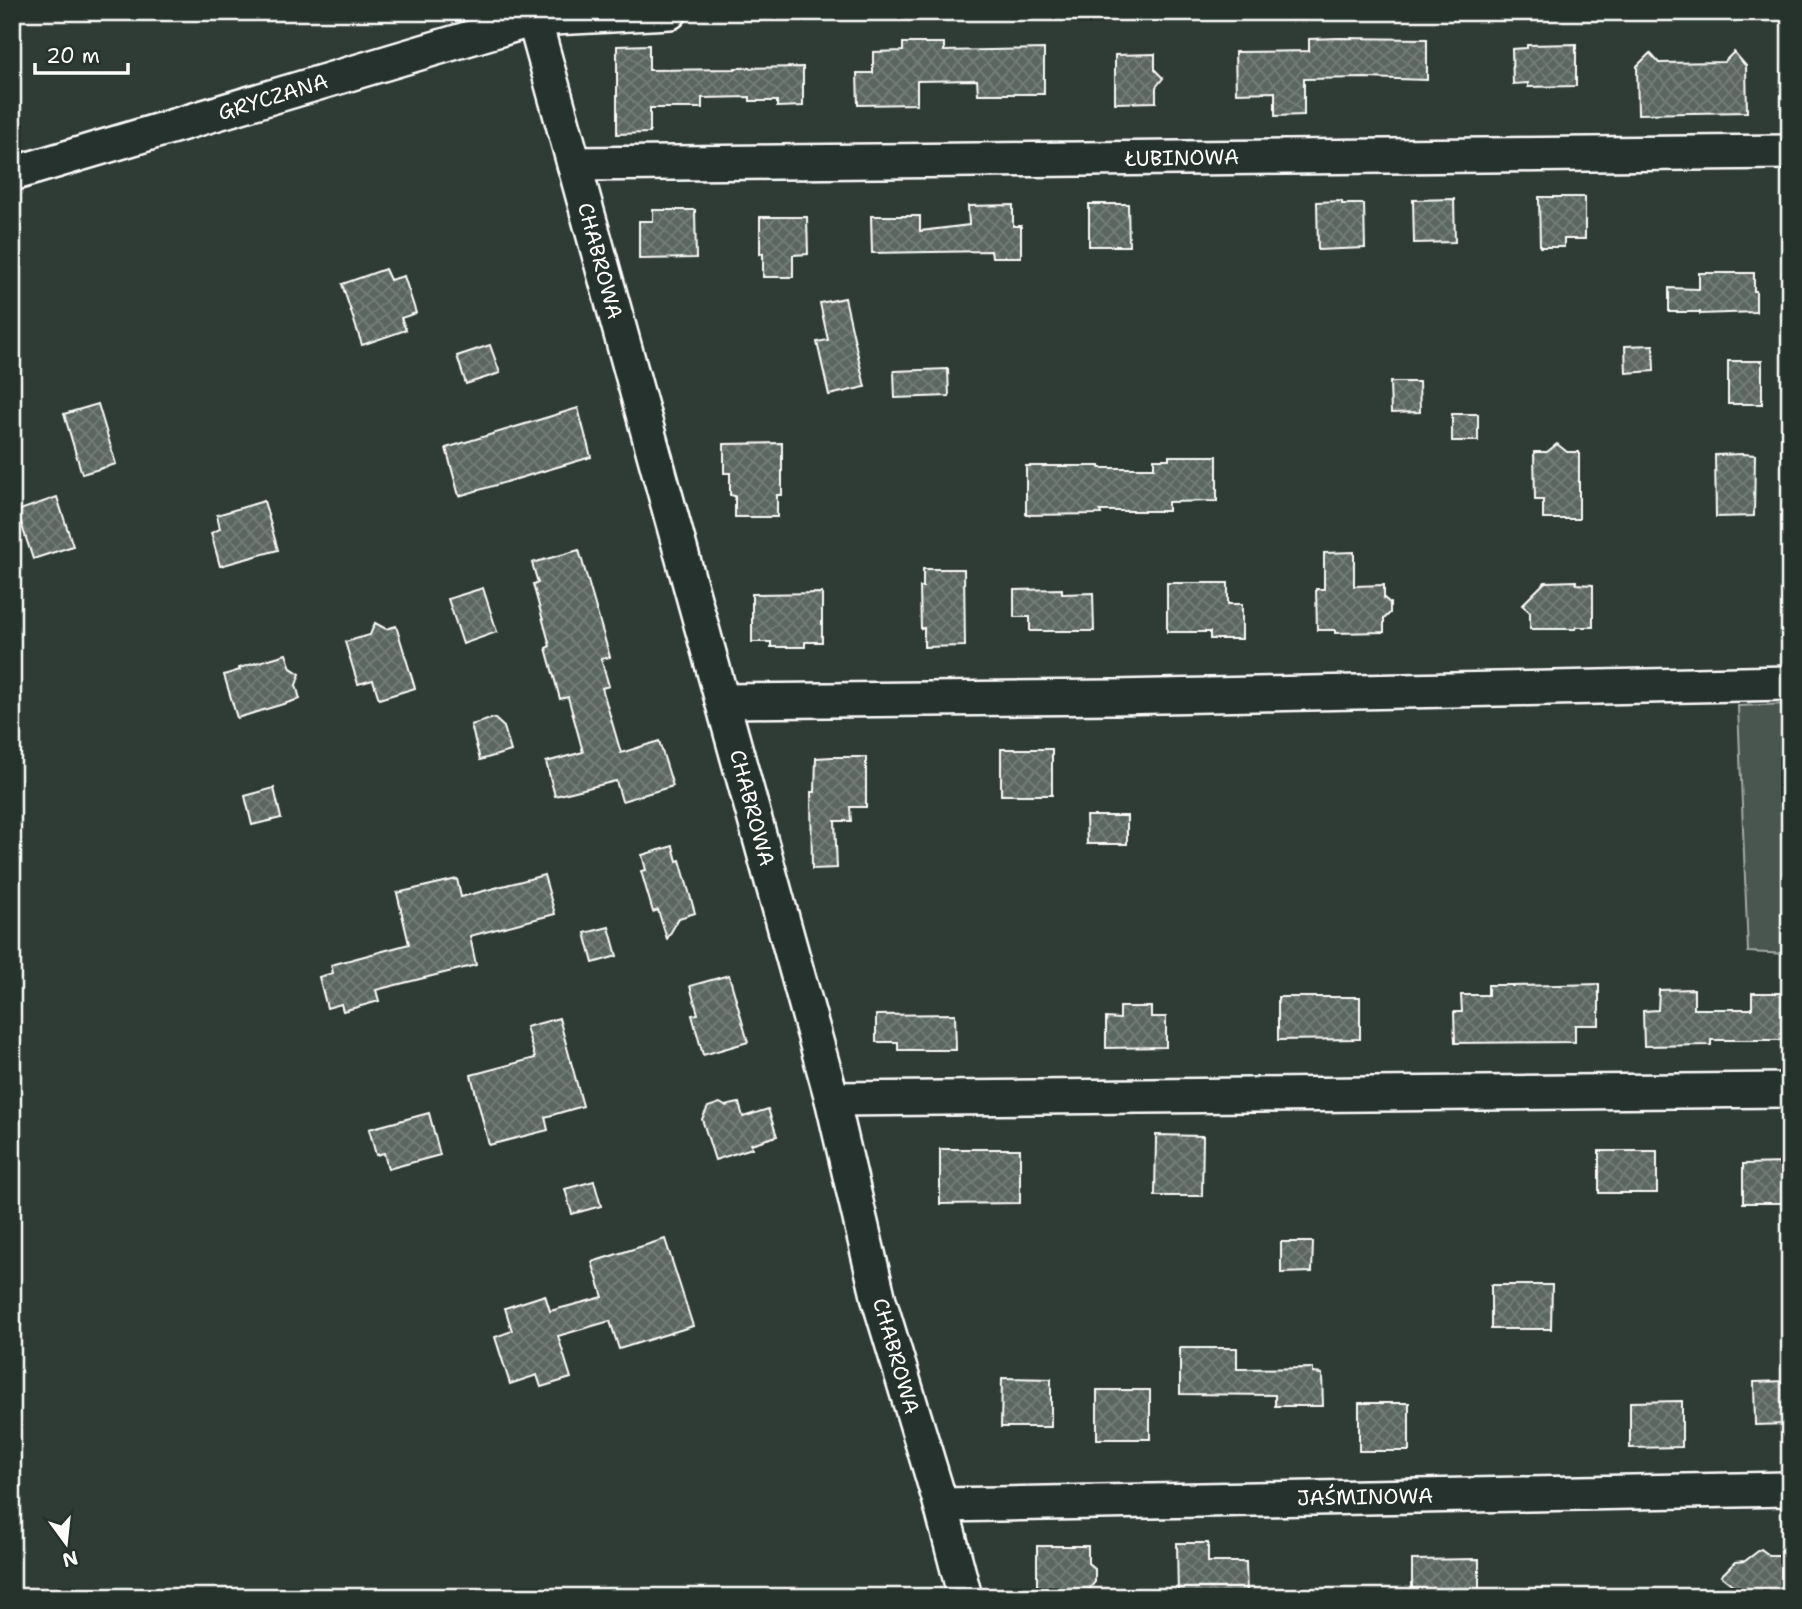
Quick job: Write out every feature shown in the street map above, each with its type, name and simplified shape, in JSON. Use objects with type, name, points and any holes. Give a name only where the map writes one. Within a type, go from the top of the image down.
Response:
[{"type":"street","name":"GRYCZANA","points":[[12,174],[534,19],[670,12]]},
{"type":"street","name":"CHABROWA","points":[[534,19],[832,1099],[879,1300],[941,1505],[965,1597]]},
{"type":"street","name":"ŁUBINOWA","points":[[574,164],[1790,152]]},
{"type":"street","points":[[722,701],[1114,697],[1790,683]]},
{"type":"street","points":[[832,1099],[1790,1090]]},
{"type":"street","name":"JAŚMINOWA","points":[[941,1505],[1790,1489]]},
{"type":"shaded area","points":[[1790,704],[1790,954],[1748,952],[1738,706]]},
{"type":"building","points":[[1309,39],[1427,39],[1427,80],[1304,79],[1304,115],[1275,116],[1275,92],[1236,93],[1235,52],[1309,51]]},
{"type":"building","points":[[903,43],[944,43],[944,51],[1044,49],[1044,94],[978,94],[977,80],[917,81],[917,104],[858,105],[857,73],[873,73],[873,52],[903,51]]},
{"type":"building","points":[[1576,44],[1576,86],[1528,87],[1528,83],[1513,84],[1512,49],[1527,48],[1527,45]]},
{"type":"building","points":[[649,45],[649,70],[803,67],[803,106],[777,107],[777,101],[750,101],[750,97],[702,98],[702,108],[650,108],[650,133],[617,134],[617,46]]},
{"type":"building","points":[[1734,52],[1746,66],[1747,112],[1638,114],[1637,66],[1650,53],[1659,63],[1724,62]]},
{"type":"building","points":[[1155,54],[1155,70],[1163,78],[1156,87],[1156,102],[1115,103],[1115,55]]},
{"type":"building","points":[[1539,197],[1585,197],[1585,239],[1564,239],[1564,247],[1540,247]]},
{"type":"building","points":[[1454,199],[1455,242],[1414,243],[1413,200]]},
{"type":"building","points":[[1342,201],[1342,204],[1364,204],[1365,248],[1318,250],[1317,202]]},
{"type":"building","points":[[1089,204],[1128,204],[1129,246],[1089,246]]},
{"type":"building","points":[[1013,205],[1013,226],[1021,226],[1021,257],[992,257],[991,251],[872,253],[871,216],[920,216],[920,231],[969,225],[968,206]]},
{"type":"building","points":[[653,210],[695,210],[696,258],[639,259],[639,221],[653,221]]},
{"type":"building","points":[[760,217],[807,217],[808,254],[793,255],[793,277],[763,277]]},
{"type":"building","points":[[385,269],[390,280],[404,276],[416,313],[401,318],[406,330],[362,345],[342,284]]},
{"type":"building","points":[[1699,273],[1754,273],[1756,312],[1669,312],[1669,288],[1699,289]]},
{"type":"building","points":[[845,298],[865,387],[829,395],[817,342],[828,340],[820,303]]},
{"type":"building","points":[[490,345],[500,373],[466,384],[457,356]]},
{"type":"building","points":[[1653,345],[1654,371],[1626,373],[1625,346]]},
{"type":"building","points":[[1728,361],[1762,361],[1762,404],[1728,404]]},
{"type":"building","points":[[948,369],[949,396],[895,398],[894,371]]},
{"type":"building","points":[[1390,382],[1419,382],[1420,412],[1391,413]]},
{"type":"building","points":[[98,404],[116,464],[82,474],[64,414]]},
{"type":"building","points":[[578,408],[591,457],[459,496],[446,448]]},
{"type":"building","points":[[1452,414],[1478,414],[1478,441],[1452,441]]},
{"type":"building","points":[[782,443],[782,495],[777,495],[777,517],[735,517],[735,496],[730,495],[730,473],[724,473],[724,444]]},
{"type":"building","points":[[1557,444],[1567,452],[1579,452],[1579,519],[1543,519],[1543,500],[1535,500],[1534,452],[1547,452]]},
{"type":"building","points":[[1715,455],[1755,455],[1754,516],[1716,517]]},
{"type":"building","points":[[1169,456],[1217,456],[1217,501],[1168,502],[1168,511],[1026,515],[1026,466],[1154,468],[1154,459],[1169,459]]},
{"type":"building","points":[[57,497],[73,546],[33,559],[17,511]]},
{"type":"building","points":[[264,501],[278,550],[220,566],[211,533],[220,529],[217,515]]},
{"type":"building","points":[[579,550],[610,657],[601,659],[609,686],[602,688],[621,753],[659,741],[673,786],[622,801],[616,781],[555,796],[546,762],[583,752],[568,697],[560,699],[546,648],[550,646],[533,584],[538,583],[532,563]]},
{"type":"building","points":[[1354,552],[1354,586],[1384,585],[1384,598],[1390,603],[1390,613],[1384,619],[1384,632],[1335,633],[1335,630],[1317,630],[1316,589],[1324,589],[1324,553]]},
{"type":"building","points":[[923,569],[964,569],[965,646],[924,647],[920,587],[923,587]]},
{"type":"building","points":[[1576,581],[1576,584],[1593,585],[1593,627],[1530,629],[1530,612],[1522,605],[1545,582]]},
{"type":"building","points":[[1167,583],[1228,583],[1228,604],[1242,604],[1242,639],[1210,639],[1210,632],[1167,632]]},
{"type":"building","points":[[483,588],[497,632],[463,644],[448,599]]},
{"type":"building","points":[[1062,589],[1062,594],[1093,593],[1094,631],[1030,631],[1030,617],[1014,617],[1014,590]]},
{"type":"building","points":[[822,593],[822,642],[805,642],[805,647],[771,647],[771,642],[752,642],[752,594]]},
{"type":"building","points":[[375,623],[386,629],[396,626],[415,688],[379,699],[373,680],[358,684],[345,642],[370,635]]},
{"type":"building","points":[[286,654],[291,668],[300,674],[296,685],[300,699],[237,718],[224,675]]},
{"type":"building","points":[[494,718],[504,727],[511,751],[480,760],[471,725]]},
{"type":"building","points":[[1001,749],[1052,749],[1052,795],[1001,795]]},
{"type":"building","points":[[866,757],[866,807],[850,807],[851,821],[835,821],[837,868],[812,869],[811,792],[815,792],[816,758]]},
{"type":"building","points":[[274,788],[281,818],[252,825],[245,796]]},
{"type":"building","points":[[1086,816],[1127,816],[1127,844],[1087,844]]},
{"type":"building","points":[[673,846],[677,861],[680,860],[695,913],[679,918],[667,939],[658,910],[653,912],[641,871],[646,870],[642,855]]},
{"type":"building","points":[[544,875],[555,914],[470,936],[476,965],[376,990],[379,1001],[343,1011],[341,1004],[327,1008],[319,977],[333,973],[331,965],[409,944],[397,893],[457,879],[461,897]]},
{"type":"building","points":[[609,927],[617,956],[593,963],[585,933]]},
{"type":"building","points":[[729,975],[748,1042],[703,1055],[692,1015],[698,1014],[690,986]]},
{"type":"building","points":[[1599,984],[1599,1025],[1575,1025],[1575,1042],[1455,1043],[1454,1012],[1462,1012],[1461,995],[1488,995],[1488,985]]},
{"type":"building","points":[[1694,989],[1694,1009],[1752,1009],[1752,993],[1790,993],[1790,1040],[1711,1040],[1711,1045],[1644,1046],[1643,1011],[1658,1010],[1659,990]]},
{"type":"building","points":[[1278,997],[1360,997],[1360,1039],[1278,1040]]},
{"type":"building","points":[[1120,1007],[1151,1007],[1151,1017],[1166,1017],[1166,1047],[1106,1048],[1106,1018],[1120,1019]]},
{"type":"building","points":[[955,1014],[956,1050],[898,1050],[898,1042],[876,1042],[876,1015]]},
{"type":"building","points":[[559,1018],[583,1106],[545,1117],[548,1130],[489,1145],[471,1075],[535,1058],[526,1027]]},
{"type":"building","points":[[720,1103],[725,1106],[739,1103],[743,1117],[768,1109],[777,1136],[751,1144],[752,1148],[715,1160],[702,1119],[708,1107]]},
{"type":"building","points":[[429,1113],[440,1155],[388,1169],[384,1153],[376,1155],[369,1129]]},
{"type":"building","points":[[1156,1135],[1203,1136],[1202,1196],[1155,1196]]},
{"type":"building","points":[[940,1149],[1020,1149],[1020,1203],[940,1204]]},
{"type":"building","points":[[1599,1151],[1657,1151],[1657,1193],[1599,1193]]},
{"type":"building","points":[[1790,1163],[1790,1203],[1743,1203],[1743,1164]]},
{"type":"building","points":[[594,1181],[601,1206],[572,1214],[565,1189]]},
{"type":"building","points":[[665,1239],[693,1326],[619,1349],[610,1321],[558,1336],[571,1378],[541,1387],[537,1375],[510,1384],[495,1337],[512,1331],[505,1308],[545,1295],[550,1311],[603,1297],[592,1262]]},
{"type":"building","points":[[1281,1242],[1313,1242],[1312,1272],[1281,1273]]},
{"type":"building","points":[[1491,1285],[1552,1285],[1551,1329],[1491,1329]]},
{"type":"building","points":[[1180,1348],[1237,1348],[1237,1369],[1313,1368],[1313,1373],[1322,1374],[1323,1406],[1275,1406],[1275,1395],[1180,1394]]},
{"type":"building","points":[[1002,1378],[1051,1379],[1051,1427],[1001,1427]]},
{"type":"building","points":[[1790,1381],[1790,1424],[1755,1425],[1754,1382]]},
{"type":"building","points":[[1097,1390],[1150,1390],[1150,1439],[1097,1439]]},
{"type":"building","points":[[1682,1401],[1682,1447],[1630,1448],[1630,1402]]},
{"type":"building","points":[[1359,1403],[1409,1403],[1409,1451],[1359,1451]]},
{"type":"building","points":[[1177,1543],[1208,1543],[1208,1562],[1246,1562],[1247,1597],[1178,1597]]},
{"type":"building","points":[[1037,1546],[1088,1546],[1088,1563],[1095,1569],[1095,1582],[1089,1589],[1089,1597],[1037,1597]]},
{"type":"building","points":[[1761,1549],[1769,1555],[1787,1555],[1787,1597],[1734,1595],[1734,1586],[1721,1576],[1735,1562],[1745,1561]]},
{"type":"building","points":[[1479,1559],[1479,1597],[1412,1597],[1412,1560]]}]
